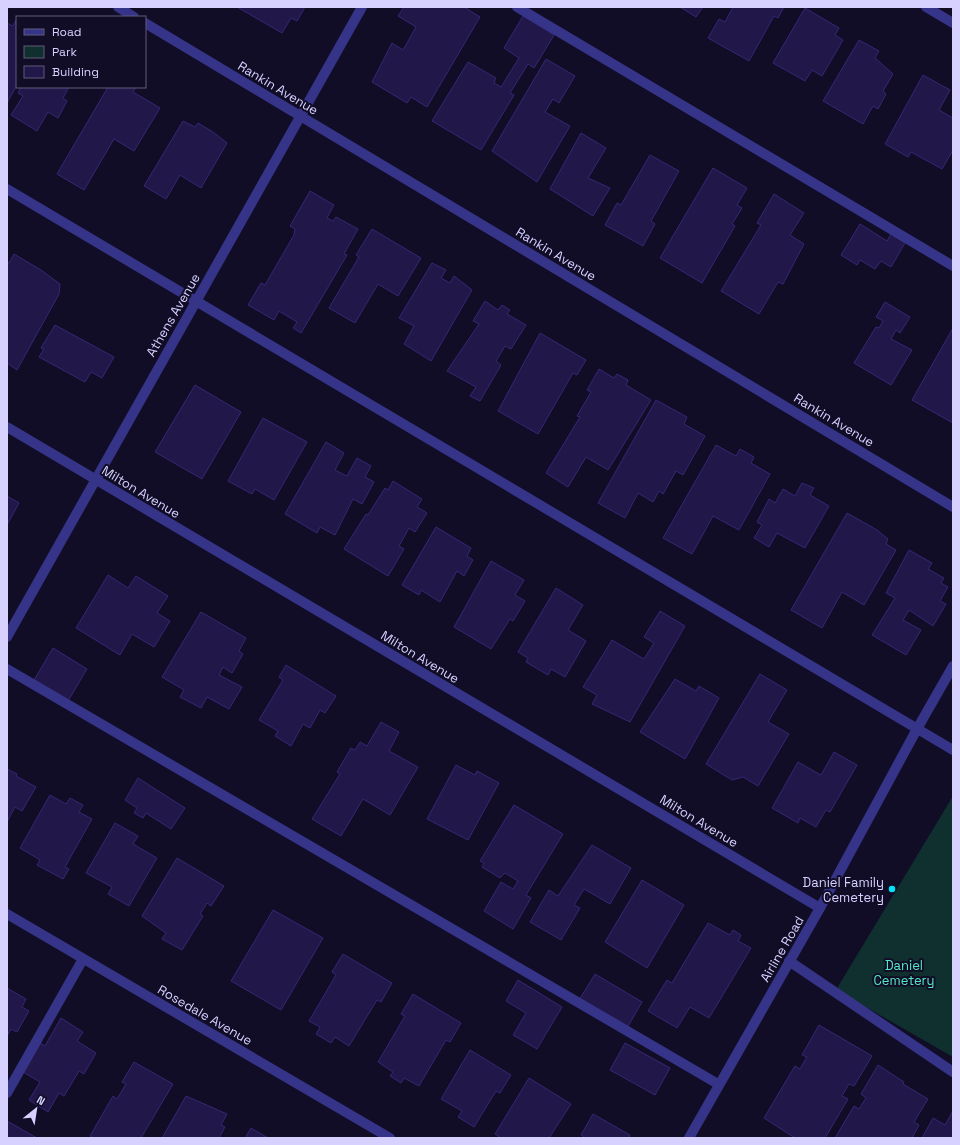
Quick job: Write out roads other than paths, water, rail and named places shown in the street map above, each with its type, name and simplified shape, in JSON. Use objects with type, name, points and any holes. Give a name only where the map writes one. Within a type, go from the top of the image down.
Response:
[{"type":"street","points":[[118,7],[132,16]]},
{"type":"street","name":"Athens Avenue","points":[[7,637],[362,7]]},
{"type":"street","points":[[517,7],[953,266]]},
{"type":"street","points":[[926,7],[953,23]]},
{"type":"street","name":"Rankin Avenue","points":[[146,24],[953,507]]},
{"type":"street","points":[[7,189],[953,750]]},
{"type":"street","name":"Milton Avenue","points":[[7,427],[820,908]]},
{"type":"street","name":"Airline Road","points":[[688,1138],[820,908],[917,729],[953,666]]},
{"type":"street","points":[[7,669],[718,1084]]},
{"type":"street","name":"Rosedale Avenue","points":[[7,914],[390,1138]]},
{"type":"street","points":[[7,1093],[83,959]]},
{"type":"street","points":[[789,961],[953,1072]]},
{"type":"place","name":"Daniel Family Cemetery","points":[[892,889]]},
{"type":"park label","name":"Daniel Cemetery","points":[[904,972]]}]
